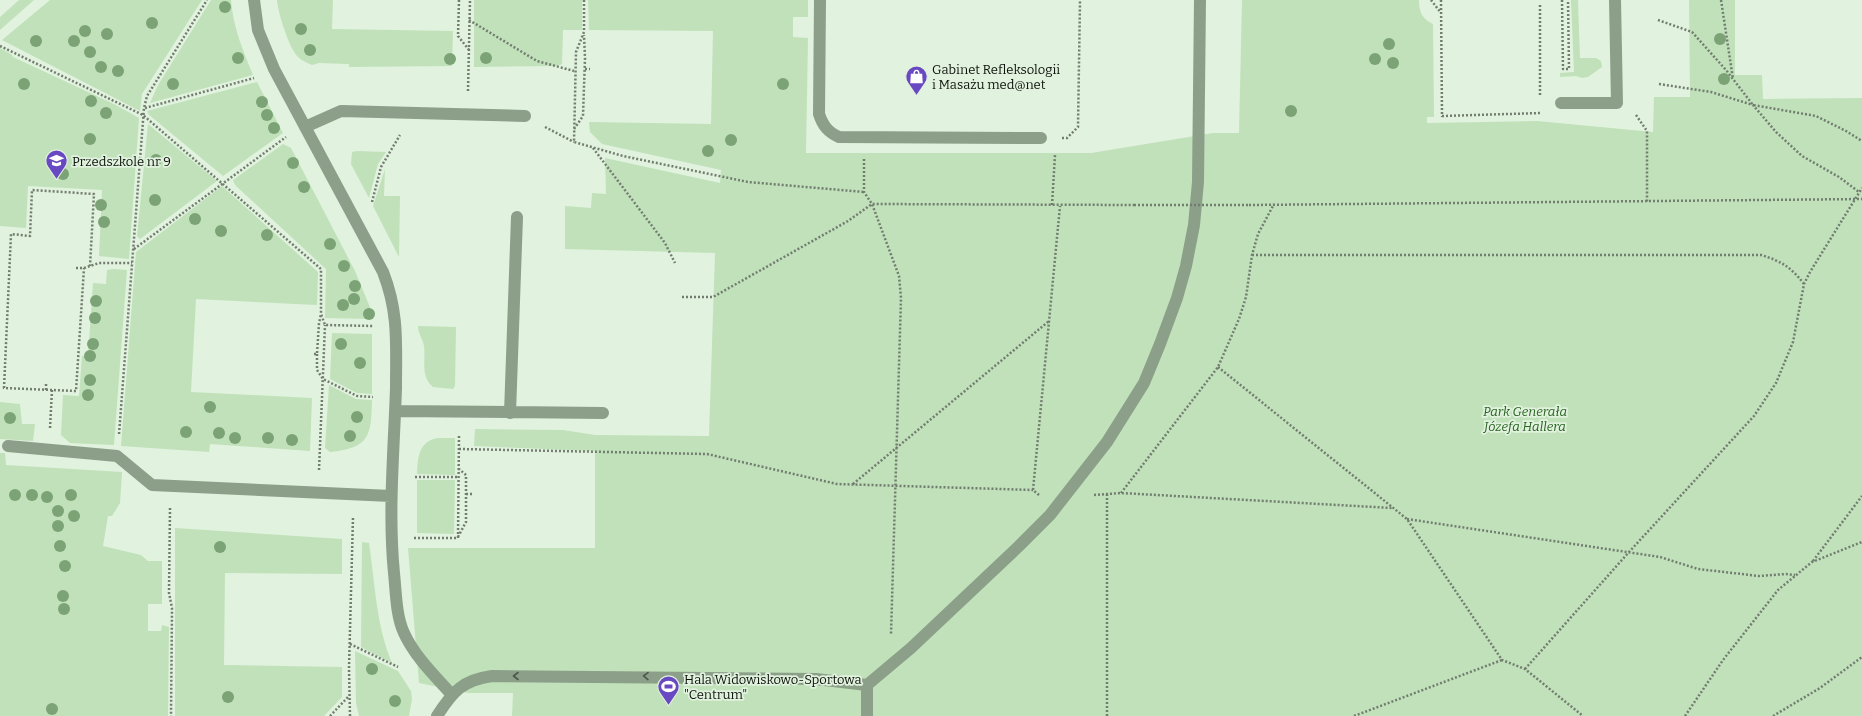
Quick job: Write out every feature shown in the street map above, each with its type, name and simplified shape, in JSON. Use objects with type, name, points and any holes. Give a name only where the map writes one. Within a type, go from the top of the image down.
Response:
[{"type":"street","points":[[254,0],[258,30],[264,47],[383,272],[391,293],[397,326],[396,411],[391,496],[391,537],[398,610],[403,631],[412,650],[452,695]]},
{"type":"street","points":[[820,0],[819,114],[823,124],[829,132],[839,137],[1041,138]]},
{"type":"street","points":[[437,716],[452,695],[466,683],[478,678],[492,676],[579,675],[816,679],[867,685],[911,648],[1050,515],[1107,442],[1144,383],[1177,298],[1186,266],[1194,225],[1198,175],[1200,0]]},
{"type":"street","points":[[1561,103],[1616,103],[1616,0]]},
{"type":"street","points":[[306,127],[341,111],[525,116]]},
{"type":"street","points":[[510,413],[517,217]]},
{"type":"street","points":[[396,411],[602,413]]},
{"type":"street","points":[[8,446],[117,456],[152,485],[391,496]]},
{"type":"street","points":[[867,685],[867,716]]},
{"type":"path","points":[[117,456],[144,108],[147,96],[206,0]]},
{"type":"path","points":[[459,0],[458,36],[469,50]]},
{"type":"path","points":[[468,114],[470,0]]},
{"type":"path","points":[[574,129],[583,116],[585,69],[584,0]]},
{"type":"path","points":[[1041,138],[1067,138],[1078,127],[1080,0]]},
{"type":"path","points":[[1431,0],[1441,14]]},
{"type":"path","points":[[1441,0],[1442,116],[1540,113],[1561,103]]},
{"type":"path","points":[[1562,0],[1563,69],[1569,68],[1568,0]]},
{"type":"path","points":[[1721,0],[1730,51],[1733,79]]},
{"type":"path","points":[[1540,3],[1540,98]]},
{"type":"path","points":[[469,20],[537,61],[574,71]]},
{"type":"path","points":[[1658,20],[1692,32],[1776,132],[1802,156],[1839,177],[1860,192]]},
{"type":"path","points":[[574,142],[574,71],[576,52],[584,32]]},
{"type":"path","points":[[0,46],[143,115],[321,269],[321,314],[316,354],[317,370],[323,379],[357,396],[368,397]]},
{"type":"path","points":[[585,69],[590,69]]},
{"type":"path","points":[[144,108],[254,78]]},
{"type":"path","points":[[1659,84],[1711,92],[1752,105],[1816,116],[1862,141]]},
{"type":"path","points":[[1540,106],[1540,113]]},
{"type":"path","points":[[363,235],[381,167],[414,113]]},
{"type":"path","points":[[525,116],[574,142],[622,156],[748,182],[864,192]]},
{"type":"path","points":[[1646,131],[1647,202]]},
{"type":"path","points":[[133,249],[222,182],[284,138]]},
{"type":"path","points":[[1052,206],[1056,138]]},
{"type":"path","points":[[593,147],[665,244],[676,262]]},
{"type":"path","points":[[864,162],[864,192],[872,204],[899,276],[900,291],[891,639]]},
{"type":"path","points":[[1525,669],[1629,552],[1754,416],[1776,383],[1793,342],[1804,284],[1862,188]]},
{"type":"path","points":[[84,268],[76,391],[4,388],[11,234],[30,236],[32,190],[94,194],[90,266]]},
{"type":"path","points":[[682,297],[713,297],[848,221],[872,204],[1060,206],[1862,199]]},
{"type":"path","points":[[1121,494],[1218,367],[1239,319],[1246,297],[1252,255],[1258,234],[1274,204]]},
{"type":"path","points":[[1032,490],[1060,206]]},
{"type":"path","points":[[1252,255],[1761,255],[1775,259],[1792,269],[1804,284]]},
{"type":"path","points":[[76,268],[84,268],[99,263],[132,263]]},
{"type":"path","points":[[318,493],[325,325],[321,314]]},
{"type":"path","points":[[853,484],[896,446],[1049,320]]},
{"type":"path","points":[[325,325],[367,326]]},
{"type":"path","points":[[1218,367],[1406,519],[1502,660],[1525,669],[1583,716]]},
{"type":"path","points":[[46,384],[46,390]]},
{"type":"path","points":[[50,435],[52,390]]},
{"type":"path","points":[[458,538],[460,412]]},
{"type":"path","points":[[459,450],[707,454],[721,456],[823,481],[895,486],[1032,490],[1039,496]]},
{"type":"path","points":[[458,538],[466,522],[466,475],[459,469]]},
{"type":"path","points":[[392,477],[459,477]]},
{"type":"path","points":[[170,486],[169,593],[172,608],[171,716]]},
{"type":"path","points":[[1088,491],[1093,495],[1121,494],[1393,508]]},
{"type":"path","points":[[466,494],[473,494]]},
{"type":"path","points":[[1107,494],[1107,716]]},
{"type":"path","points":[[350,716],[349,696],[354,495]]},
{"type":"path","points":[[1685,716],[1723,660],[1778,590],[1812,562],[1862,496]]},
{"type":"path","points":[[1406,519],[1660,557],[1698,569],[1759,576],[1786,574],[1795,576]]},
{"type":"path","points":[[391,537],[458,538]]},
{"type":"path","points":[[1812,562],[1862,542]]},
{"type":"path","points":[[350,644],[395,667],[425,665]]},
{"type":"path","points":[[1773,716],[1820,688],[1862,657]]},
{"type":"path","points":[[1354,716],[1502,660]]},
{"type":"path","points":[[330,716],[349,696]]},
{"type":"green space","points":[[19,0],[34,0],[0,30],[0,17]]},
{"type":"green space","points":[[50,0],[202,0],[142,94],[140,111],[2,40]]},
{"type":"green space","points":[[211,0],[231,0],[236,29],[253,75],[150,103],[158,85]]},
{"type":"green space","points":[[277,0],[333,0],[332,29],[453,31],[452,66],[349,67],[349,64],[319,63],[312,65],[298,57],[291,46],[282,21]]},
{"type":"green space","points":[[474,0],[582,0],[582,30],[563,30],[562,64],[557,66],[474,67]]},
{"type":"green space","name":"Park Generała Józefa Hallera","points":[[588,0],[808,0],[808,17],[793,17],[793,37],[808,38],[806,153],[1091,153],[1213,133],[1239,133],[1242,0],[1419,0],[1422,15],[1426,20],[1433,24],[1434,117],[1427,117],[1427,123],[1537,121],[1653,132],[1654,97],[1690,97],[1689,0],[1735,0],[1735,75],[1762,75],[1763,99],[1862,98],[1862,716],[512,716],[513,693],[468,693],[419,683],[408,548],[595,548],[595,451],[474,446],[475,429],[563,430],[595,435],[709,436],[715,253],[565,249],[565,206],[591,208],[592,193],[606,194],[605,158],[720,183],[721,170],[602,144],[590,132],[589,122],[711,124],[713,31],[589,30]]},
{"type":"green space","points":[[1571,0],[1578,0],[1580,58],[1596,58],[1601,61],[1602,67],[1588,77],[1560,77],[1560,73],[1574,72]]},
{"type":"green space","points":[[0,48],[11,54],[13,57],[116,105],[139,118],[129,259],[99,256],[102,190],[28,186],[26,228],[0,226]]},
{"type":"green space","points":[[257,82],[283,133],[223,176],[148,114],[147,111]]},
{"type":"green space","points":[[148,124],[217,181],[140,239],[137,236]]},
{"type":"green space","points":[[283,144],[291,148],[355,271],[372,312],[370,319],[325,318],[326,269],[235,185],[233,180]]},
{"type":"green space","points":[[352,152],[386,152],[378,164],[369,198],[351,164]]},
{"type":"green space","points":[[385,169],[384,196],[400,196],[399,257],[373,206]]},
{"type":"green space","points":[[222,186],[318,272],[317,305],[196,299],[191,392],[312,398],[310,451],[210,444],[209,452],[121,446],[136,252]]},
{"type":"green space","points":[[107,270],[127,270],[114,445],[70,443],[61,435],[63,395],[79,396],[82,356],[88,356],[93,283],[106,284]]},
{"type":"green space","points":[[418,326],[456,327],[455,386],[453,389],[433,387],[426,378],[424,368],[424,346]]},
{"type":"green space","points":[[332,333],[372,334],[372,394],[357,393],[330,379]]},
{"type":"green space","points":[[329,385],[356,399],[372,400],[371,423],[366,438],[361,443],[353,447],[330,452],[325,448]]},
{"type":"green space","points":[[0,402],[20,404],[22,424],[35,424],[33,441],[0,439]]},
{"type":"green space","points":[[437,438],[455,438],[455,475],[417,474],[420,452],[426,443]]},
{"type":"green space","points":[[0,453],[5,453],[6,465],[122,472],[120,503],[112,516],[108,516],[103,546],[141,555],[148,561],[162,561],[162,604],[148,604],[148,631],[161,631],[162,625],[169,627],[168,716],[0,716]]},
{"type":"green space","points":[[417,480],[455,480],[454,534],[417,533]]},
{"type":"green space","points":[[175,528],[342,539],[342,574],[225,573],[224,665],[342,667],[342,697],[324,716],[175,716]]},
{"type":"green space","points":[[362,542],[369,543],[379,619],[382,634],[392,663],[361,647]]},
{"type":"green space","points":[[355,651],[398,671],[411,691],[412,699],[409,716],[359,716],[356,703]]},
{"type":"place","name":"Gabinet Refleksologii i Masażu med@net","points":[[916,96]]},
{"type":"place","name":"Przedszkole nr 9","points":[[56,180]]},
{"type":"place","name":"Hala Widowiskowo-Sportowa \"Centrum\"","points":[[669,706]]}]
